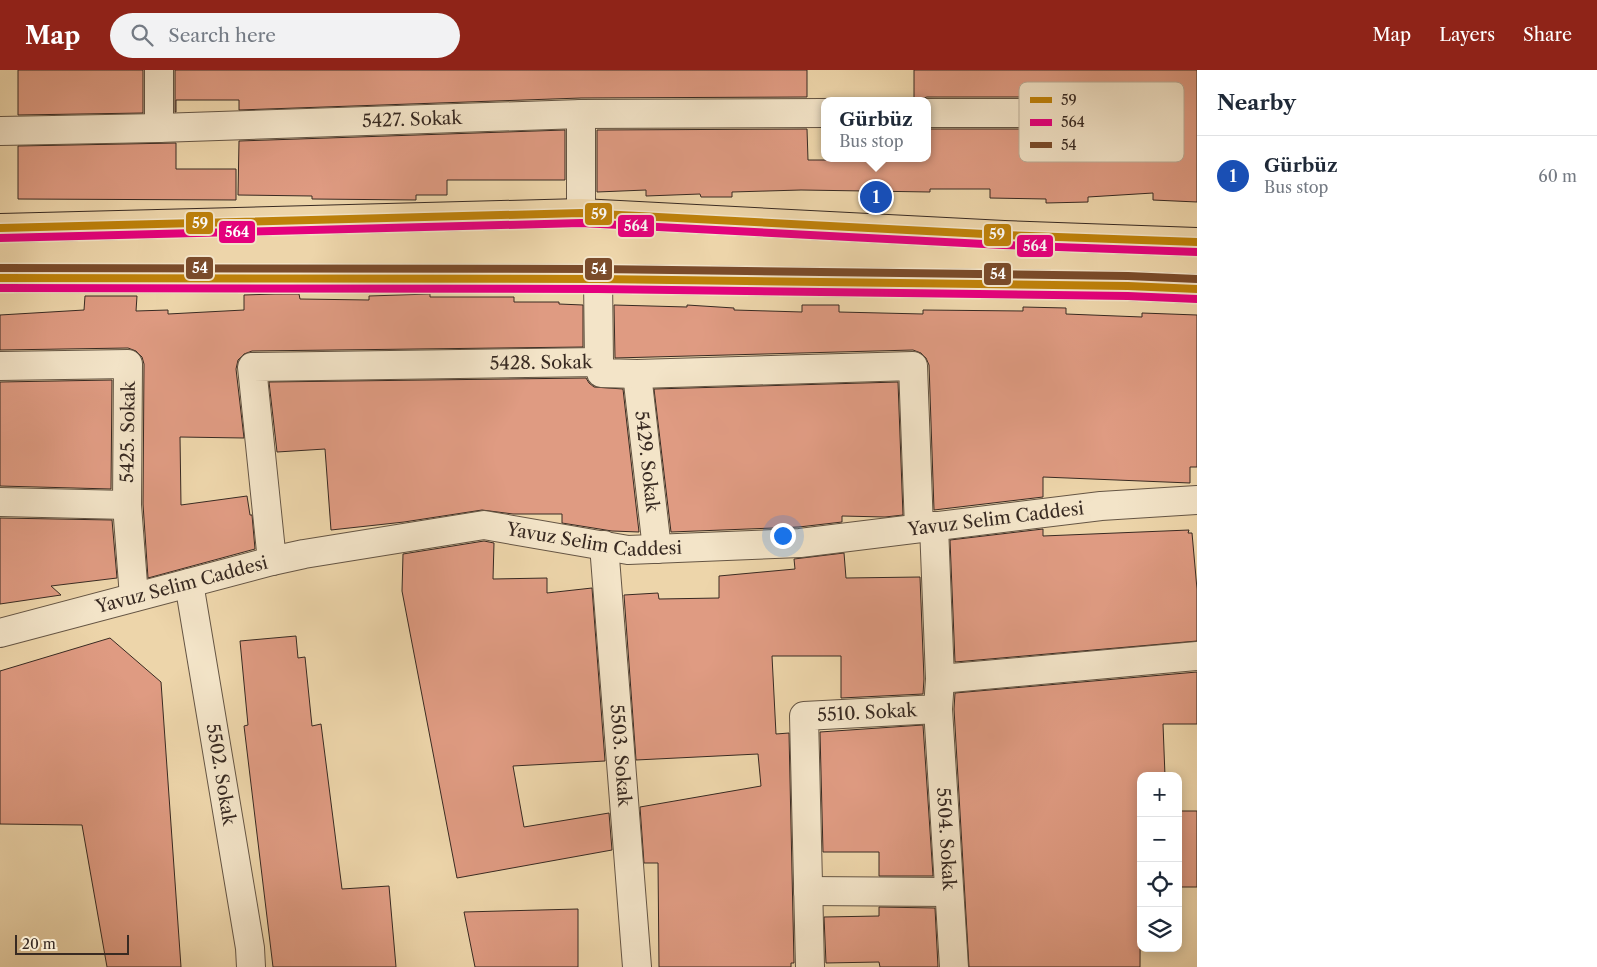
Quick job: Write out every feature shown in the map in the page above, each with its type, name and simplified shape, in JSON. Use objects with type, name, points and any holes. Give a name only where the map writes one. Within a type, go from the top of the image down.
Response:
[{"type":"main road","points":[[0,228],[581,212],[1004,235],[1197,242]]},
{"type":"main road","points":[[0,278],[598,279],[1128,286],[1197,289]]},
{"type":"street","points":[[159,128],[160,70]]},
{"type":"street","name":"5427. Sokak","points":[[0,131],[159,128],[581,114],[821,113]]},
{"type":"street","points":[[931,113],[1019,113]]},
{"type":"street","points":[[581,114],[581,212]]},
{"type":"street","points":[[598,279],[599,362]]},
{"type":"street","name":"5428. Sokak","points":[[272,561],[252,367],[599,362],[601,373],[637,374],[913,366],[926,527]]},
{"type":"street","name":"5425. Sokak","points":[[0,366],[128,364],[127,505],[134,597]]},
{"type":"street","name":"5429. Sokak","points":[[637,374],[657,548]]},
{"type":"street","name":"Yavuz Selim Caddesi","points":[[0,633],[272,561],[304,554],[484,525],[628,550],[800,543],[1101,506],[1197,500]]},
{"type":"street","points":[[0,502],[127,505]]},
{"type":"street","name":"5510. Sokak","points":[[810,967],[804,716],[938,709],[940,679],[926,527]]},
{"type":"street","name":"5503. Sokak","points":[[604,545],[637,967]]},
{"type":"street","name":"5502. Sokak","points":[[189,583],[250,948],[251,967]]},
{"type":"street","points":[[940,679],[1197,656]]},
{"type":"street","name":"5504. Sokak","points":[[938,709],[954,967]]},
{"type":"street","points":[[808,891],[950,892]]},
{"type":"building","points":[[18,70],[143,70],[143,113],[18,115]]},
{"type":"building","points":[[175,70],[807,70],[807,97],[581,98],[239,110],[239,100],[176,100],[175,112]]},
{"type":"building","points":[[914,70],[1197,70],[1197,202],[1153,200],[1153,193],[1088,197],[1088,202],[1046,203],[1046,199],[990,198],[990,189],[930,189],[930,192],[801,190],[732,192],[732,197],[701,197],[700,194],[646,196],[646,190],[597,192],[597,130],[807,129],[808,160],[821,160],[821,162],[931,162],[931,129],[1019,129],[1019,162],[1184,162],[1184,82],[1019,82],[1019,97],[914,97]]},
{"type":"building","points":[[565,130],[565,180],[447,180],[447,195],[416,195],[416,200],[312,199],[312,196],[238,195],[239,141]]},
{"type":"building","points":[[176,143],[176,169],[236,169],[236,200],[18,199],[18,146]]},
{"type":"building","points":[[299,294],[300,299],[369,300],[369,296],[430,294],[430,297],[514,297],[514,302],[559,302],[559,304],[583,305],[583,347],[252,351],[244,354],[238,360],[236,369],[244,438],[180,437],[181,505],[247,496],[250,515],[252,515],[255,549],[148,578],[143,504],[144,364],[142,357],[136,351],[128,348],[0,350],[0,315],[84,310],[85,296],[137,296],[136,311],[168,310],[168,314],[244,310],[244,295]]},
{"type":"building","points":[[614,305],[687,307],[687,305],[734,308],[734,310],[802,312],[802,305],[839,305],[839,312],[923,314],[923,310],[1023,311],[1023,307],[1066,308],[1066,314],[1142,317],[1142,313],[1197,315],[1197,467],[1190,467],[1190,483],[1043,477],[1043,497],[934,510],[929,365],[921,353],[913,350],[615,358]]},
{"type":"building","points":[[586,378],[594,387],[623,389],[639,532],[612,531],[562,523],[562,514],[513,514],[482,510],[404,522],[331,530],[325,449],[277,452],[269,382]]},
{"type":"building","points":[[112,380],[111,489],[0,486],[0,382]]},
{"type":"building","points":[[898,382],[903,515],[885,517],[842,516],[842,522],[799,527],[671,532],[654,389]]},
{"type":"building","points":[[0,518],[112,520],[117,578],[51,586],[61,595],[0,604]]},
{"type":"building","points":[[1043,529],[1043,536],[1189,530],[1188,533],[1192,533],[1197,589],[1197,641],[955,662],[950,540]]},
{"type":"building","points":[[484,541],[494,543],[493,579],[547,578],[547,593],[592,588],[605,761],[513,766],[524,827],[609,813],[612,850],[457,878],[402,591],[403,554]]},
{"type":"building","points":[[844,553],[846,578],[920,577],[923,694],[841,698],[841,656],[772,656],[776,734],[789,733],[794,963],[791,963],[791,967],[659,967],[658,863],[644,863],[640,807],[761,786],[758,754],[636,760],[624,595],[658,593],[659,599],[719,598],[719,576],[795,569],[794,559]]},
{"type":"building","points":[[296,636],[298,658],[305,657],[312,726],[321,724],[342,889],[389,886],[396,967],[273,967],[244,726],[248,725],[240,641]]},
{"type":"building","points":[[110,638],[161,682],[181,967],[107,967],[82,825],[0,824],[0,671]]},
{"type":"building","points":[[1197,672],[1197,724],[1163,724],[1165,772],[1137,772],[1137,952],[1140,952],[1140,967],[969,967],[954,709],[955,693]]},
{"type":"building","points":[[923,725],[933,876],[879,876],[879,852],[823,852],[820,732]]},
{"type":"building","points":[[1182,811],[1197,811],[1197,887],[1182,887]]},
{"type":"building","points":[[879,907],[935,908],[938,967],[880,967],[879,962],[826,963],[824,917],[879,916]]},
{"type":"building","points":[[578,909],[578,967],[475,967],[464,912]]},
{"type":"transit line","name":"59","points":[[0,228],[581,213],[1004,235],[1197,242]]},
{"type":"transit line","name":"564","points":[[0,238],[581,223],[1003,245],[1197,252]]},
{"type":"transit line","name":"54","points":[[0,268],[598,269],[1128,276],[1197,279]]},
{"type":"transit line","name":"59","points":[[0,278],[598,279],[1128,286],[1197,289]]},
{"type":"transit line","name":"564","points":[[0,288],[598,289],[1128,296],[1197,299]]},
{"type":"place","name":"Gürbüz","points":[[876,197]]}]
